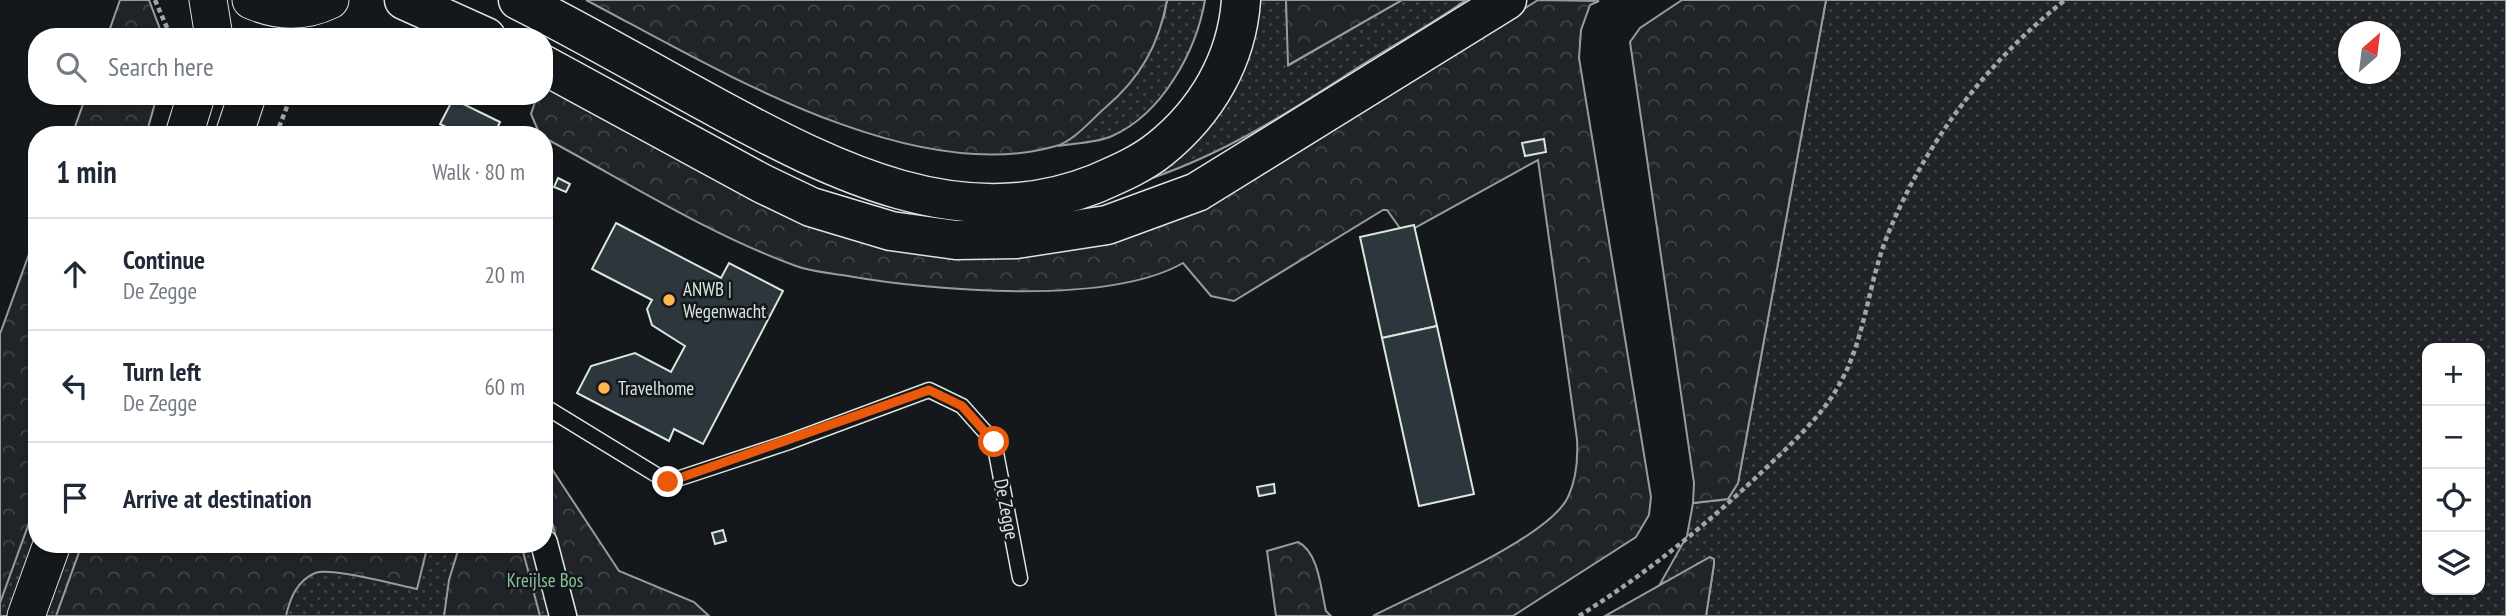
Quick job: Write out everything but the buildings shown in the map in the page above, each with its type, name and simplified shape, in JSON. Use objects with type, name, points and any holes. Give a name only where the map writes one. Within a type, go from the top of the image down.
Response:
[{"type":"highway","points":[[404,0],[466,28]]},
{"type":"highway","points":[[518,0],[816,160],[905,192],[976,203],[1058,196],[1143,162],[1183,130],[1217,84],[1235,37],[1241,0]]},
{"type":"highway","points":[[553,70],[764,184],[811,206],[891,231],[956,240],[1016,239],[1107,225],[1197,191],[1507,0]]},
{"type":"main road","points":[[272,15],[306,10],[330,0]]},
{"type":"main road","points":[[187,126],[193,105]]},
{"type":"main road","points":[[237,126],[244,105]]},
{"type":"main road","points":[[26,616],[49,553]]},
{"type":"street","points":[[547,553],[563,616]]},
{"type":"lane","name":"De Zegge","points":[[553,412],[668,482],[929,390],[962,406],[994,442],[1020,578]]},
{"type":"path","points":[[155,0],[167,28]]},
{"type":"path","points":[[1579,616],[1642,577],[1721,511],[1797,438],[1839,386],[1855,347],[1887,234],[1934,142],[1980,78],[2034,25],[2065,0]]},
{"type":"path","points":[[279,126],[288,105]]},
{"type":"green space","points":[[120,0],[149,0],[160,28],[110,28]]},
{"type":"green space","points":[[586,0],[1167,0],[1159,32],[1146,60],[1118,96],[1082,129],[1056,146],[999,154],[938,150],[876,136],[813,114],[692,57]]},
{"type":"green space","points":[[1167,0],[1205,0],[1194,40],[1185,60],[1161,97],[1130,126],[1112,136],[1058,146],[1083,128],[1164,16]]},
{"type":"green space","points":[[1255,0],[1286,0],[1289,65],[1402,0],[1466,0],[1243,138],[1183,166],[1119,188]]},
{"type":"green space","points":[[1286,0],[1402,0],[1288,65]]},
{"type":"green space","points":[[1538,0],[1599,1],[1590,5],[1581,30],[1579,58],[1651,497],[1649,515],[1636,537],[1513,616],[1373,616],[1510,547],[1556,513],[1571,490],[1576,468],[1577,439],[1538,160],[1404,234],[1387,210],[1383,210],[1234,301],[1211,296],[1183,263],[1151,277],[1111,285],[1066,290],[972,290],[884,282],[815,271],[764,254],[673,209],[553,142],[553,126],[536,126],[531,114],[534,105],[553,105],[553,82],[915,245],[1197,204],[1305,148]]},
{"type":"green space","points":[[1682,0],[1826,0],[1738,483],[1728,499],[1693,503],[1694,483],[1630,42],[1640,28]]},
{"type":"green space","points":[[1826,0],[2506,0],[2506,616],[1706,616],[1714,564],[1660,584],[1687,536],[1693,503],[1728,499],[1738,483]]},
{"type":"green space","points":[[83,105],[154,105],[149,126],[75,126]]},
{"type":"green space","points":[[28,257],[28,526],[0,603],[0,334]]},
{"type":"green space","name":"Kreijlse Bos","points":[[28,345],[28,553],[553,553],[553,544],[627,582],[646,616],[0,616],[0,406]]},
{"type":"green space","points":[[553,471],[619,571],[694,602],[709,616],[577,616],[553,526]]},
{"type":"green space","points":[[1298,542],[1311,554],[1326,611],[1331,616],[1276,616],[1267,551]]},
{"type":"green space","points":[[79,553],[426,553],[417,589],[349,574],[315,573],[295,591],[286,616],[56,616]]},
{"type":"green space","points":[[457,553],[523,553],[540,616],[444,616],[449,580]]},
{"type":"green space","points":[[1710,557],[1714,559],[1714,564],[1706,616],[1605,616]]},
{"type":"place","name":"ANWB | Wegenwacht","points":[[669,300]]},
{"type":"place","name":"Travelhome","points":[[604,388]]},
{"type":"route","points":[[668,482],[789,442],[929,390],[962,406],[994,442]]}]
